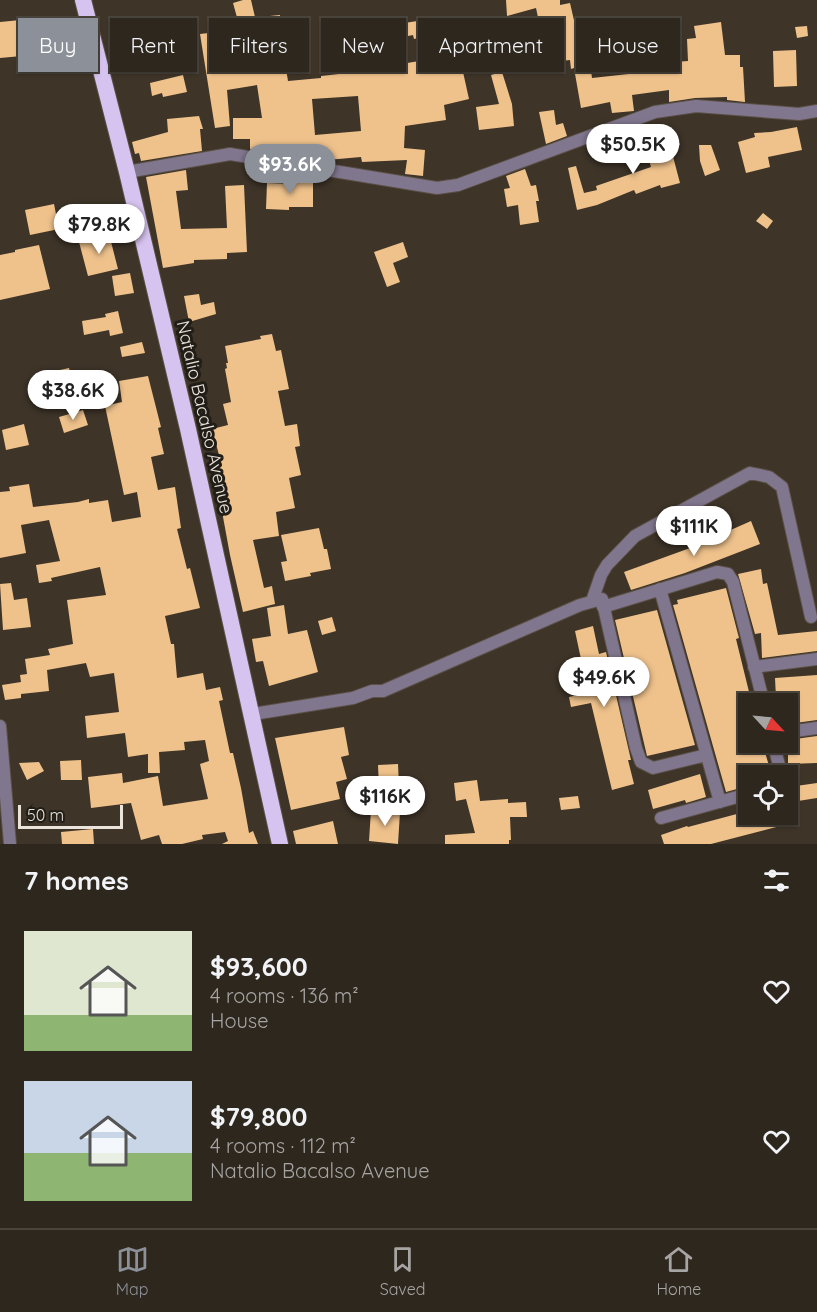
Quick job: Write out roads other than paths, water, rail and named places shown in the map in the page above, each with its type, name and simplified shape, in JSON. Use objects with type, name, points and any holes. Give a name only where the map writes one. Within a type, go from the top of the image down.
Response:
[{"type":"highway","name":"Natalio Bacalso Avenue","points":[[82,0],[127,172],[188,429],[280,844]]},
{"type":"street","points":[[127,172],[230,154],[437,188],[458,185],[655,112],[696,106],[799,114],[817,111]]},
{"type":"street","points":[[706,755],[653,768],[641,762],[599,602],[601,575],[607,565],[635,536],[750,473],[769,477],[782,487],[811,617]]},
{"type":"street","points":[[253,714],[353,699],[372,691],[383,691],[599,602],[660,590],[717,572],[728,574],[733,582],[761,693]]},
{"type":"street","points":[[660,590],[720,802]]},
{"type":"street","points":[[754,667],[817,659]]},
{"type":"street","points":[[0,726],[5,831],[10,844]]},
{"type":"street","points":[[798,731],[817,729]]},
{"type":"street","points":[[661,819],[738,797]]}]
